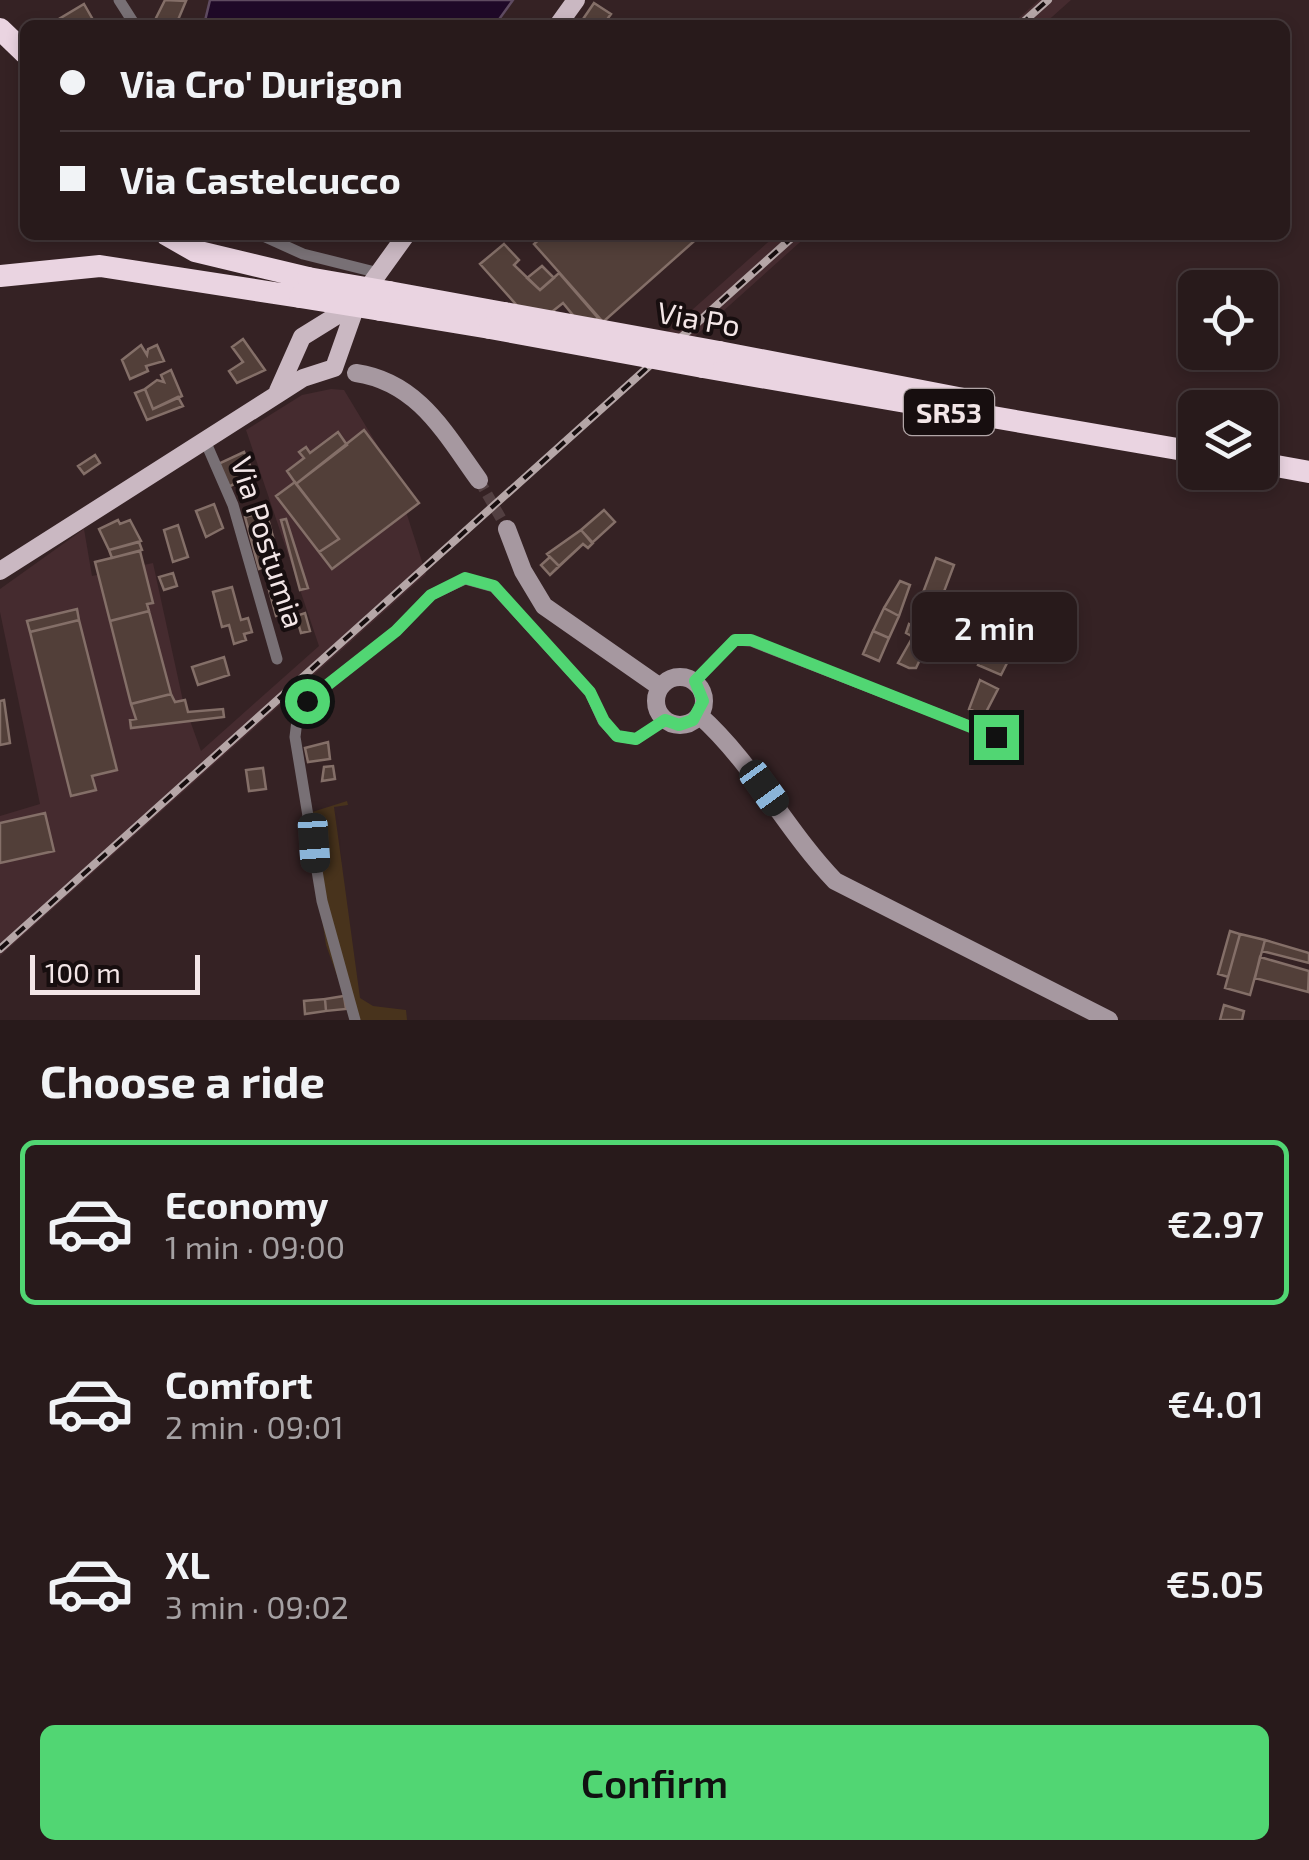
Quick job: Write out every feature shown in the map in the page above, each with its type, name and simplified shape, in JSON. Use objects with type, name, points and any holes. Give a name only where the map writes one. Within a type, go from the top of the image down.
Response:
[{"type":"highway","points":[[0,29],[20,48]]},
{"type":"highway","name":"Via Po","points":[[176,240],[195,251],[304,288]]},
{"type":"highway","name":"Via Po","points":[[0,276],[100,266],[207,282],[383,292],[497,320],[1178,449]]},
{"type":"highway","name":"Via Po","points":[[711,359],[1178,433]]},
{"type":"highway","points":[[1278,451],[1309,456]]},
{"type":"highway","points":[[1278,466],[1309,472]]},
{"type":"main road","points":[[267,404],[287,376],[302,337],[356,303],[383,292],[404,240]]},
{"type":"main road","points":[[296,350],[299,364],[322,373],[340,350],[356,303]]},
{"type":"main road","points":[[314,330],[328,331],[340,350]]},
{"type":"main road","name":"Via Postumia","points":[[0,571],[322,373]]},
{"type":"street","points":[[272,240],[383,292]]},
{"type":"street","points":[[340,350],[356,373]]},
{"type":"street","points":[[322,373],[380,376],[407,390],[479,480]]},
{"type":"street","name":"Via Postumia","points":[[206,443],[233,504],[278,659]]},
{"type":"street","points":[[507,529],[523,571],[544,606],[660,687]]},
{"type":"street","points":[[355,1020],[322,901],[295,738],[298,712],[307,701],[396,631],[431,595],[465,578],[494,586],[590,692],[604,721],[617,736],[636,739],[665,720]]},
{"type":"street","points":[[695,681],[735,640],[751,640],[996,737]]},
{"type":"street","points":[[660,687],[678,678],[695,681]]},
{"type":"street","points":[[660,687],[656,707],[665,720],[679,725],[699,715],[703,701],[695,681]]},
{"type":"street","points":[[699,715],[741,757],[809,854],[835,881],[1109,1020]]},
{"type":"shaded area","points":[[210,0],[513,0],[499,20],[205,20]]},
{"type":"shaded area","points":[[1039,0],[1071,0],[1049,20],[1017,20]]},
{"type":"shaded area","points":[[770,240],[802,240],[692,339],[664,335]]},
{"type":"shaded area","points":[[344,390],[393,471],[426,574],[0,956],[0,816],[40,804],[0,612],[0,589],[84,529],[92,576],[153,563],[183,701],[201,751],[319,646],[246,430],[302,395]]},
{"type":"shaded area","points":[[347,801],[348,805],[334,807],[360,998],[373,1006],[406,1010],[407,1020],[353,1020],[326,945],[306,814]]},
{"type":"building","points":[[165,0],[186,1],[178,20],[155,20]]},
{"type":"building","points":[[594,3],[611,14],[607,20],[582,20]]},
{"type":"building","points":[[84,4],[93,20],[60,20]]},
{"type":"building","points":[[538,240],[695,240],[603,322],[534,244]]},
{"type":"building","points":[[504,244],[519,260],[514,265],[540,290],[559,273],[598,318],[592,323],[577,320],[563,303],[548,315],[521,310],[480,264]]},
{"type":"building","points":[[542,266],[554,278],[540,290],[527,278]]},
{"type":"building","points":[[243,339],[265,370],[237,383],[229,371],[243,362],[232,347]]},
{"type":"building","points":[[141,345],[147,355],[148,349],[157,345],[164,361],[146,366],[148,371],[130,379],[122,360]]},
{"type":"building","points":[[171,370],[182,396],[153,409],[145,389],[157,380],[164,382],[161,375]]},
{"type":"building","points":[[145,389],[153,409],[178,397],[183,406],[147,420],[135,393]]},
{"type":"building","points":[[364,430],[419,503],[332,569],[319,552],[339,539],[296,484]]},
{"type":"building","points":[[338,432],[347,445],[296,484],[287,471],[304,458],[299,452],[306,447],[310,453]]},
{"type":"building","points":[[244,452],[254,475],[228,487],[218,464]]},
{"type":"building","points":[[95,455],[100,463],[84,474],[78,466]]},
{"type":"building","points":[[295,482],[339,539],[319,552],[276,496]]},
{"type":"building","points":[[214,504],[223,528],[206,537],[196,511]]},
{"type":"building","points":[[604,510],[615,522],[592,543],[581,530]]},
{"type":"building","points":[[266,511],[280,563],[259,569],[245,517]]},
{"type":"building","points":[[286,519],[308,588],[300,590],[281,520]]},
{"type":"building","points":[[118,520],[120,524],[130,520],[141,541],[109,550],[99,529]]},
{"type":"building","points":[[178,525],[188,557],[173,562],[164,530]]},
{"type":"building","points":[[581,530],[593,543],[588,548],[583,544],[559,566],[547,554]]},
{"type":"building","points":[[581,530],[593,543],[588,548],[583,544],[550,575],[541,565],[550,557],[547,554]]},
{"type":"building","points":[[139,542],[142,550],[112,558],[109,550]]},
{"type":"building","points":[[140,551],[153,603],[147,604],[149,611],[110,621],[95,562]]},
{"type":"building","points":[[550,557],[559,566],[550,575],[541,565]]},
{"type":"building","points":[[936,558],[954,565],[939,605],[921,598]]},
{"type":"building","points":[[173,573],[177,586],[164,590],[159,577]]},
{"type":"building","points":[[900,581],[910,585],[899,616],[884,608]]},
{"type":"building","points":[[286,584],[294,611],[276,616],[269,590]]},
{"type":"building","points":[[232,587],[241,620],[248,618],[252,632],[244,634],[246,640],[234,644],[229,625],[222,627],[213,592]]},
{"type":"building","points":[[884,608],[899,616],[889,638],[873,631]]},
{"type":"building","points":[[77,609],[79,620],[30,632],[27,621]]},
{"type":"building","points":[[149,611],[171,694],[131,704],[110,621]]},
{"type":"building","points":[[923,612],[951,623],[945,636],[933,629],[926,644],[906,633],[909,624],[915,627]]},
{"type":"building","points":[[305,613],[310,631],[301,633],[296,616]]},
{"type":"building","points":[[79,620],[117,770],[92,776],[96,790],[71,796],[30,632]]},
{"type":"building","points":[[951,623],[970,632],[960,653],[941,644]]},
{"type":"building","points":[[873,631],[889,638],[879,661],[863,654]]},
{"type":"building","points":[[1051,633],[1065,640],[1060,652],[1045,646]]},
{"type":"building","points":[[911,640],[926,647],[916,668],[898,663]]},
{"type":"building","points":[[986,646],[1010,657],[1001,675],[978,665]]},
{"type":"building","points":[[224,657],[229,675],[198,685],[192,667]]},
{"type":"building","points":[[980,680],[998,689],[984,716],[969,709]]},
{"type":"building","points":[[171,694],[175,702],[185,700],[188,712],[223,709],[224,717],[131,728],[130,720],[136,719],[131,704]]},
{"type":"building","points":[[4,700],[10,743],[0,745],[0,701]]},
{"type":"building","points":[[328,742],[330,759],[308,762],[305,748]]},
{"type":"building","points":[[333,766],[335,779],[322,781],[324,767]]},
{"type":"building","points":[[263,768],[266,789],[249,791],[246,770]]},
{"type":"building","points":[[45,813],[54,851],[0,863],[0,823]]},
{"type":"building","points":[[1230,931],[1240,934],[1228,977],[1218,974]]},
{"type":"building","points":[[1240,934],[1265,940],[1250,995],[1225,988]]},
{"type":"building","points":[[1265,940],[1309,953],[1309,963],[1262,951]]},
{"type":"building","points":[[1260,957],[1309,971],[1308,992],[1255,978]]},
{"type":"building","points":[[344,996],[346,1009],[326,1011],[325,999]]},
{"type":"building","points":[[325,999],[326,1011],[305,1014],[304,1001]]},
{"type":"building","points":[[1224,1005],[1244,1011],[1242,1020],[1220,1020]]},
{"type":"tunnel","points":[[479,480],[507,529]]},
{"type":"railway","points":[[1026,20],[1048,0]]},
{"type":"railway","points":[[0,949],[789,240]]},
{"type":"route","points":[[307,701],[396,631],[431,595],[465,578],[494,586],[590,692],[604,721],[617,736],[636,739],[665,720],[679,725],[693,720],[703,701],[695,681],[735,640],[751,640],[996,737]]}]
